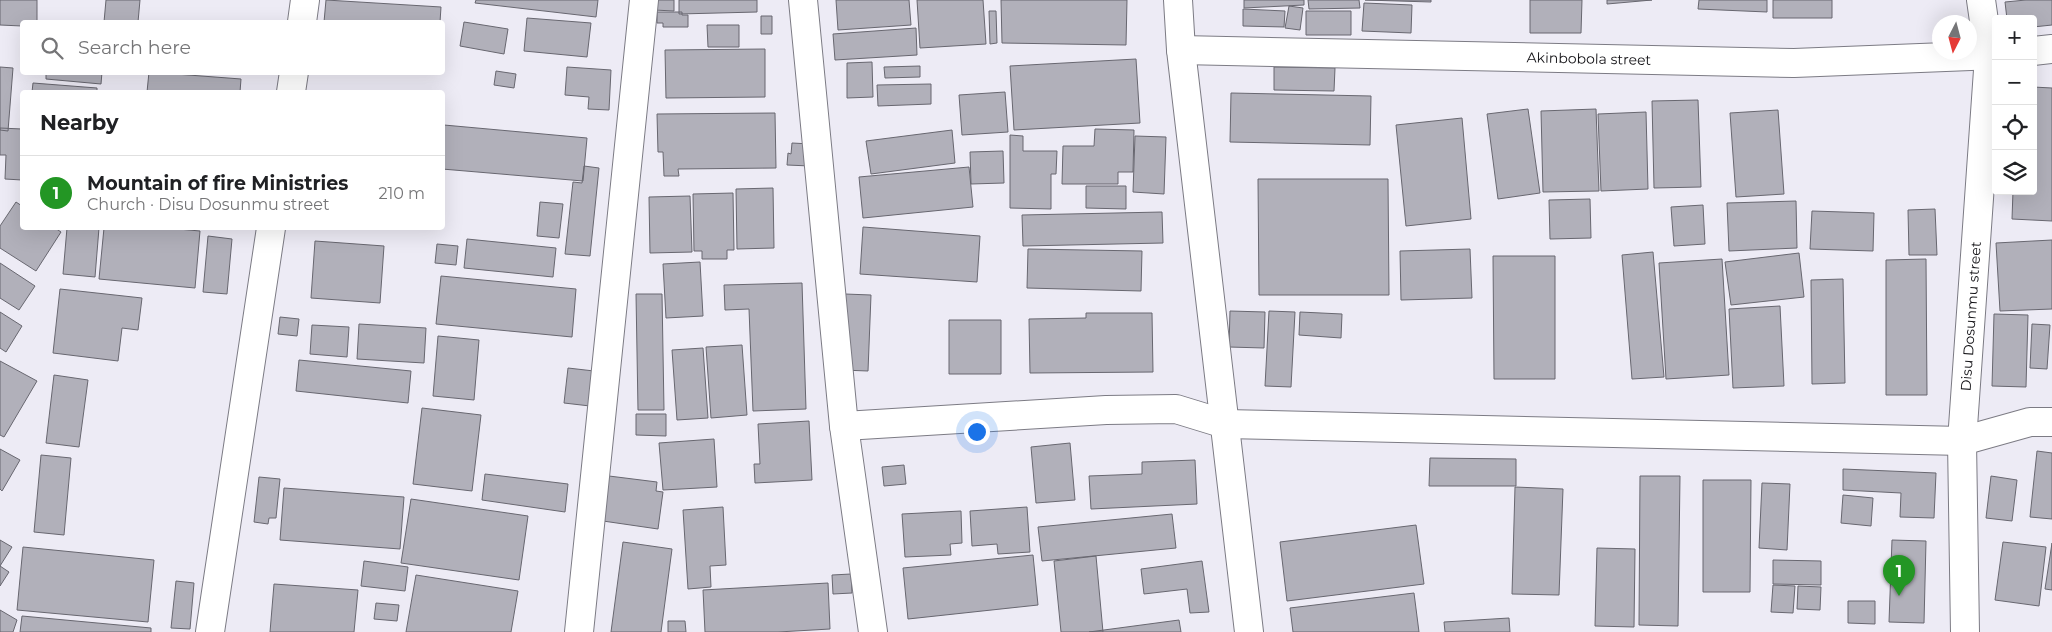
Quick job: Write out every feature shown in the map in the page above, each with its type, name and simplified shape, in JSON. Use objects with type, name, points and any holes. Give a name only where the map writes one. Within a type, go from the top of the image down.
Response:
[{"type":"street","points":[[302,20],[305,0]]},
{"type":"street","points":[[579,632],[644,0]]},
{"type":"street","points":[[803,0],[844,426],[874,632]]},
{"type":"street","points":[[1178,0],[1181,50],[1249,632]]},
{"type":"street","name":"Disu Dosunmu street","points":[[1981,0],[1992,50]]},
{"type":"street","points":[[2037,51],[2052,49]]},
{"type":"street","name":"Akinbobola street","points":[[1181,50],[1794,63],[1992,55]]},
{"type":"street","name":"Disu Dosunmu street","points":[[1965,632],[1962,441],[1993,60]]},
{"type":"street","points":[[291,90],[294,75]]},
{"type":"street","points":[[210,632],[271,230]]},
{"type":"street","points":[[844,426],[1106,410],[1176,409],[1225,424],[1962,441],[2030,422],[2052,422]]},
{"type":"building","points":[[0,0],[37,0],[37,20],[20,20],[20,26],[0,25]]},
{"type":"building","points":[[106,0],[140,0],[138,20],[104,20]]},
{"type":"building","points":[[326,0],[441,7],[440,20],[324,20]]},
{"type":"building","points":[[476,0],[598,0],[596,17],[475,3]]},
{"type":"building","points":[[654,0],[674,0],[674,11],[654,10]]},
{"type":"building","points":[[679,0],[757,0],[757,12],[679,14]]},
{"type":"building","points":[[836,0],[909,0],[911,25],[838,30]]},
{"type":"building","points":[[917,0],[983,0],[986,44],[920,48]]},
{"type":"building","points":[[1001,0],[1127,0],[1126,45],[1002,43]]},
{"type":"building","points":[[1244,0],[1304,0],[1304,5],[1244,8]]},
{"type":"building","points":[[1308,0],[1359,0],[1360,8],[1309,9]]},
{"type":"building","points":[[1365,0],[1431,0],[1431,2]]},
{"type":"building","points":[[1530,0],[1582,0],[1581,33],[1530,33]]},
{"type":"building","points":[[1607,0],[1652,0],[1607,4]]},
{"type":"building","points":[[1699,0],[1767,0],[1767,12],[1698,9]]},
{"type":"building","points":[[1773,0],[1832,0],[1832,18],[1773,18]]},
{"type":"building","points":[[2052,0],[2052,25],[2037,27],[2037,15],[2007,15],[2005,2]]},
{"type":"building","points":[[1364,3],[1412,5],[1411,33],[1362,31]]},
{"type":"building","points":[[1289,6],[1303,8],[1300,30],[1285,28]]},
{"type":"building","points":[[1243,9],[1285,11],[1284,27],[1243,26]]},
{"type":"building","points":[[989,11],[996,11],[997,43],[990,44]]},
{"type":"building","points":[[1306,11],[1351,11],[1351,35],[1306,35]]},
{"type":"building","points":[[657,12],[682,12],[682,15],[688,15],[688,27],[663,27],[663,23],[657,23]]},
{"type":"building","points":[[761,16],[772,16],[772,34],[761,34]]},
{"type":"building","points":[[527,18],[591,23],[587,57],[524,51]]},
{"type":"building","points":[[464,22],[508,29],[504,54],[460,46]]},
{"type":"building","points":[[707,25],[739,25],[739,47],[708,47]]},
{"type":"building","points":[[916,28],[917,55],[835,60],[833,34]]},
{"type":"building","points":[[765,49],[765,97],[666,98],[665,50]]},
{"type":"building","points":[[1136,59],[1140,123],[1014,130],[1010,66]]},
{"type":"building","points":[[872,62],[873,97],[847,98],[847,63]]},
{"type":"building","points":[[920,66],[920,77],[885,78],[884,67]]},
{"type":"building","points":[[0,67],[13,68],[8,131],[0,130]]},
{"type":"building","points":[[567,67],[611,70],[609,110],[588,109],[589,97],[565,95]]},
{"type":"building","points":[[1274,67],[1335,68],[1334,91],[1274,90]]},
{"type":"building","points":[[496,71],[516,74],[514,88],[494,85]]},
{"type":"building","points":[[46,75],[102,75],[101,84],[46,79]]},
{"type":"building","points":[[149,75],[188,75],[241,79],[240,90],[147,90]]},
{"type":"building","points":[[33,83],[97,88],[97,90],[32,90]]},
{"type":"building","points":[[931,84],[931,104],[878,106],[877,85]]},
{"type":"building","points":[[2037,87],[2052,88],[2052,221],[2012,219],[2013,195],[2037,195]]},
{"type":"building","points":[[1005,92],[1008,132],[962,135],[959,95]]},
{"type":"building","points":[[1231,93],[1371,96],[1370,145],[1230,142]]},
{"type":"building","points":[[1698,100],[1701,187],[1654,188],[1652,101]]},
{"type":"building","points":[[1528,109],[1540,193],[1498,199],[1487,114]]},
{"type":"building","points":[[1596,109],[1599,191],[1543,192],[1541,111]]},
{"type":"building","points":[[1778,110],[1784,194],[1736,197],[1730,113]]},
{"type":"building","points":[[1646,112],[1648,189],[1601,191],[1598,114]]},
{"type":"building","points":[[775,113],[776,168],[678,169],[679,176],[664,176],[663,152],[658,152],[657,114]]},
{"type":"building","points":[[1462,118],[1471,219],[1406,226],[1396,125]]},
{"type":"building","points":[[445,125],[587,138],[583,181],[445,169]]},
{"type":"building","points":[[0,128],[20,129],[20,180],[5,179],[6,155],[0,155]]},
{"type":"building","points":[[1095,129],[1134,130],[1133,172],[1118,172],[1118,184],[1062,184],[1063,146],[1094,146]]},
{"type":"building","points":[[952,130],[955,163],[871,174],[866,141]]},
{"type":"building","points":[[1010,135],[1023,136],[1023,151],[1057,151],[1056,174],[1051,174],[1051,209],[1010,208]]},
{"type":"building","points":[[1135,136],[1166,137],[1164,194],[1133,192]]},
{"type":"building","points":[[792,143],[811,144],[810,166],[787,165],[788,153],[791,154]]},
{"type":"building","points":[[1003,151],[1004,183],[971,184],[970,152]]},
{"type":"building","points":[[584,166],[599,168],[590,256],[565,254],[573,182],[582,183]]},
{"type":"building","points":[[969,167],[973,207],[863,218],[859,177]]},
{"type":"building","points":[[1258,179],[1388,179],[1389,295],[1259,295]]},
{"type":"building","points":[[1086,186],[1126,186],[1126,209],[1086,208]]},
{"type":"building","points":[[773,188],[774,248],[737,249],[736,189]]},
{"type":"building","points":[[733,193],[734,250],[727,250],[727,259],[702,259],[702,251],[694,251],[693,194]]},
{"type":"building","points":[[690,196],[692,252],[650,253],[649,197]]},
{"type":"building","points":[[1590,199],[1591,238],[1550,239],[1549,200]]},
{"type":"building","points":[[1796,201],[1797,248],[1729,251],[1727,203]]},
{"type":"building","points":[[16,202],[20,205],[20,230],[58,230],[61,232],[36,271],[0,248],[0,226]]},
{"type":"building","points":[[540,202],[563,204],[559,238],[537,236]]},
{"type":"building","points":[[1703,205],[1705,244],[1674,246],[1671,207]]},
{"type":"building","points":[[1935,209],[1937,255],[1909,255],[1908,210]]},
{"type":"building","points":[[1812,211],[1874,213],[1873,251],[1810,249]]},
{"type":"building","points":[[1162,212],[1163,243],[1023,246],[1022,215]]},
{"type":"building","points":[[863,227],[980,236],[977,282],[860,274]]},
{"type":"building","points":[[67,230],[99,230],[95,277],[63,274]]},
{"type":"building","points":[[104,230],[200,231],[195,288],[99,279]]},
{"type":"building","points":[[208,236],[232,239],[227,294],[203,292]]},
{"type":"building","points":[[467,239],[556,248],[553,277],[464,268]]},
{"type":"building","points":[[2052,240],[2052,309],[2000,311],[1996,243]]},
{"type":"building","points":[[315,241],[384,246],[380,303],[311,298]]},
{"type":"building","points":[[437,244],[458,246],[456,265],[435,263]]},
{"type":"building","points":[[1028,249],[1142,251],[1141,291],[1027,288]]},
{"type":"building","points":[[1470,249],[1472,298],[1401,300],[1400,251]]},
{"type":"building","points":[[1653,252],[1664,377],[1632,379],[1622,255]]},
{"type":"building","points":[[1799,253],[1804,297],[1731,305],[1725,262]]},
{"type":"building","points":[[1493,256],[1555,256],[1555,379],[1494,379]]},
{"type":"building","points":[[1722,259],[1729,375],[1666,379],[1659,263]]},
{"type":"building","points":[[1926,259],[1927,395],[1886,395],[1886,260]]},
{"type":"building","points":[[700,262],[703,316],[666,318],[663,264]]},
{"type":"building","points":[[0,263],[35,286],[19,310],[0,298]]},
{"type":"building","points":[[441,276],[576,289],[572,337],[436,324]]},
{"type":"building","points":[[1843,279],[1845,383],[1812,384],[1811,280]]},
{"type":"building","points":[[802,283],[806,409],[753,411],[749,309],[725,310],[724,285]]},
{"type":"building","points":[[60,289],[142,298],[138,330],[122,328],[118,361],[53,353]]},
{"type":"building","points":[[636,294],[662,294],[664,410],[638,410]]},
{"type":"building","points":[[845,294],[871,295],[868,371],[842,370]]},
{"type":"building","points":[[1780,306],[1784,386],[1733,388],[1729,309]]},
{"type":"building","points":[[1230,311],[1265,312],[1264,348],[1229,347]]},
{"type":"building","points":[[1269,311],[1295,312],[1291,387],[1265,386]]},
{"type":"building","points":[[0,312],[22,326],[6,352],[0,348]]},
{"type":"building","points":[[1300,312],[1342,314],[1341,338],[1299,335]]},
{"type":"building","points":[[1086,313],[1152,313],[1153,372],[1030,373],[1029,319],[1086,318]]},
{"type":"building","points":[[1994,314],[2028,315],[2026,387],[1992,386]]},
{"type":"building","points":[[280,317],[299,319],[297,336],[278,334]]},
{"type":"building","points":[[949,320],[1001,320],[1001,374],[949,374]]},
{"type":"building","points":[[359,324],[426,328],[424,363],[357,359]]},
{"type":"building","points":[[2032,324],[2050,325],[2047,369],[2030,368]]},
{"type":"building","points":[[312,325],[349,327],[347,357],[310,354]]},
{"type":"building","points":[[438,336],[479,340],[474,400],[433,396]]},
{"type":"building","points":[[742,345],[747,415],[711,418],[706,347]]},
{"type":"building","points":[[703,348],[708,418],[677,420],[672,350]]},
{"type":"building","points":[[299,360],[411,371],[408,403],[296,391]]},
{"type":"building","points":[[0,361],[37,381],[4,437],[0,435]]},
{"type":"building","points":[[568,368],[594,371],[590,406],[564,403]]},
{"type":"building","points":[[54,375],[88,380],[79,447],[46,443]]},
{"type":"building","points":[[422,408],[481,415],[472,491],[413,484]]},
{"type":"building","points":[[636,414],[666,414],[666,436],[636,435]]},
{"type":"building","points":[[809,421],[812,480],[755,483],[754,464],[760,464],[758,424]]},
{"type":"building","points":[[714,439],[717,487],[663,490],[659,443]]},
{"type":"building","points":[[1070,443],[1075,500],[1036,503],[1031,447]]},
{"type":"building","points":[[0,449],[20,460],[2,491],[0,489]]},
{"type":"building","points":[[2037,451],[2052,453],[2052,519],[2030,517]]},
{"type":"building","points":[[41,455],[71,458],[64,535],[34,532]]},
{"type":"building","points":[[1430,458],[1516,459],[1516,486],[1429,486]]},
{"type":"building","points":[[1195,460],[1197,504],[1091,509],[1089,476],[1142,474],[1142,462]]},
{"type":"building","points":[[904,465],[906,484],[884,486],[882,467]]},
{"type":"building","points":[[1843,469],[1936,473],[1934,518],[1900,517],[1901,493],[1843,490]]},
{"type":"building","points":[[485,474],[568,484],[565,512],[482,500]]},
{"type":"building","points":[[609,476],[657,482],[656,491],[663,492],[658,529],[603,521]]},
{"type":"building","points":[[1640,476],[1680,476],[1678,626],[1639,625]]},
{"type":"building","points":[[1991,476],[2017,480],[2012,521],[1986,518]]},
{"type":"building","points":[[259,477],[280,479],[276,518],[269,518],[268,524],[254,522]]},
{"type":"building","points":[[1703,480],[1751,480],[1750,592],[1703,592]]},
{"type":"building","points":[[1762,483],[1790,484],[1787,550],[1759,548]]},
{"type":"building","points":[[1515,487],[1563,489],[1559,595],[1512,594]]},
{"type":"building","points":[[284,488],[404,497],[400,549],[280,540]]},
{"type":"building","points":[[1843,495],[1873,498],[1871,526],[1841,523]]},
{"type":"building","points":[[411,499],[528,516],[519,580],[401,563]]},
{"type":"building","points":[[723,507],[726,565],[710,566],[711,587],[688,589],[683,510]]},
{"type":"building","points":[[1027,507],[1030,552],[998,554],[997,544],[972,546],[970,511]]},
{"type":"building","points":[[961,511],[962,543],[950,544],[951,555],[905,557],[902,514]]},
{"type":"building","points":[[1172,514],[1176,548],[1042,561],[1038,527]]},
{"type":"building","points":[[1416,525],[1424,584],[1287,601],[1280,542]]},
{"type":"building","points":[[0,540],[12,547],[0,566]]},
{"type":"building","points":[[1892,540],[1926,541],[1924,623],[1889,622]]},
{"type":"building","points":[[623,542],[672,549],[661,632],[611,632]]},
{"type":"building","points":[[2003,542],[2046,547],[2039,606],[1995,600]]},
{"type":"building","points":[[2052,543],[2052,590],[2045,589]]},
{"type":"building","points":[[23,547],[154,560],[148,622],[17,610]]},
{"type":"building","points":[[1597,548],[1635,549],[1634,627],[1595,626]]},
{"type":"building","points":[[1033,555],[1038,605],[908,619],[903,568]]},
{"type":"building","points":[[1096,556],[1103,632],[1061,632],[1054,561]]},
{"type":"building","points":[[1773,560],[1821,561],[1821,585],[1773,584]]},
{"type":"building","points":[[364,561],[408,567],[405,591],[361,586]]},
{"type":"building","points":[[1202,561],[1209,612],[1190,613],[1187,589],[1144,594],[1141,569]]},
{"type":"building","points":[[0,566],[9,572],[0,586]]},
{"type":"building","points":[[851,574],[852,593],[833,594],[832,575]]},
{"type":"building","points":[[416,575],[518,591],[511,632],[406,632]]},
{"type":"building","points":[[176,581],[194,583],[190,629],[171,628]]},
{"type":"building","points":[[828,583],[830,629],[778,632],[705,632],[703,590]]},
{"type":"building","points":[[274,584],[358,590],[354,632],[270,632]]},
{"type":"building","points":[[1773,585],[1795,586],[1793,613],[1771,612]]},
{"type":"building","points":[[1798,586],[1821,587],[1820,610],[1797,609]]},
{"type":"building","points":[[1414,593],[1419,632],[1293,632],[1290,608]]},
{"type":"building","points":[[1848,601],[1875,601],[1875,624],[1848,623]]},
{"type":"building","points":[[376,603],[399,605],[397,621],[374,619]]},
{"type":"building","points":[[0,610],[17,620],[13,632],[0,632]]},
{"type":"building","points":[[22,616],[151,628],[151,632],[20,632]]},
{"type":"building","points":[[1509,618],[1510,632],[1445,632],[1444,622]]},
{"type":"building","points":[[1179,620],[1181,632],[1089,632]]},
{"type":"building","points":[[668,621],[685,621],[686,632],[668,632]]},
{"type":"place","name":"Mountain of fire Ministries","points":[[1899,596]]}]
